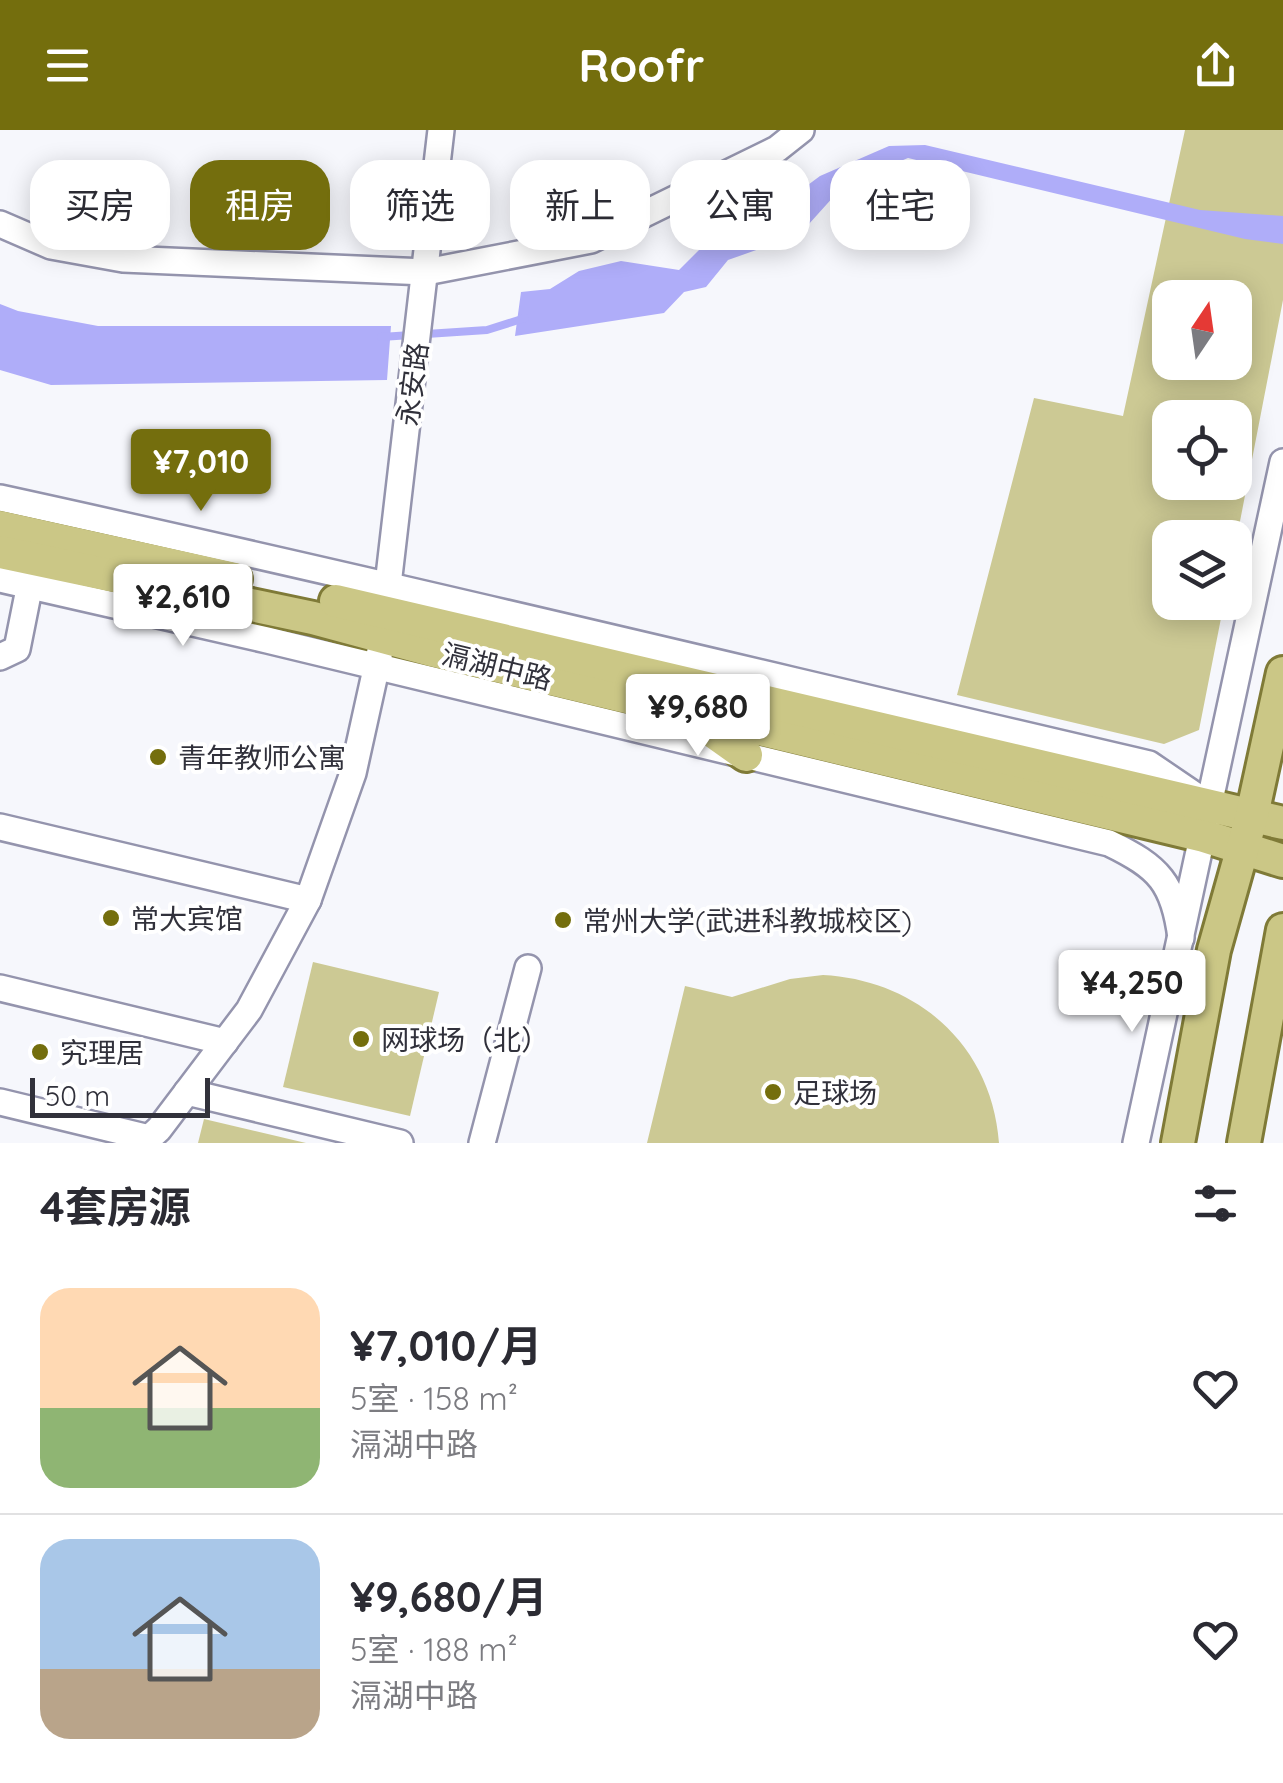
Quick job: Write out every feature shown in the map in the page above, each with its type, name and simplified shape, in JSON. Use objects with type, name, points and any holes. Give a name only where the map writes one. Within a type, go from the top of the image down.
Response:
[{"type":"main road","name":"滆湖中路","points":[[0,526],[383,626],[687,712],[1208,821],[1268,819]]},
{"type":"main road","name":"滆湖中路","points":[[0,552],[32,573],[383,626],[1208,821],[1243,848],[1283,861]]},
{"type":"main road","points":[[1178,1143],[1214,950],[1243,848],[1268,819],[1283,673]]},
{"type":"main road","points":[[687,712],[746,755]]},
{"type":"main road","points":[[1244,1143],[1283,930]]},
{"type":"street","name":"永安路","points":[[147,1141],[249,1010],[308,900],[353,772],[383,626],[441,130]]},
{"type":"street","points":[[0,224],[52,246],[124,259],[426,272],[592,240],[777,149],[801,130]]},
{"type":"street","points":[[1136,1143],[1283,462]]},
{"type":"street","points":[[0,498],[302,564],[383,626],[746,755],[1109,843],[1154,868],[1167,884],[1178,910],[1181,938]]},
{"type":"street","points":[[0,579],[32,573],[16,649],[0,657]]},
{"type":"street","points":[[0,827],[308,900]]},
{"type":"street","points":[[482,1143],[528,968]]},
{"type":"street","points":[[0,988],[224,1042]]},
{"type":"street","points":[[187,1092],[400,1143]]},
{"type":"street","points":[[0,1102],[147,1141]]},
{"type":"shaded area","points":[[1185,130],[1283,130],[1283,300],[1252,460],[1252,400],[1152,400],[1152,500],[1244,500],[1240,520],[1152,520],[1152,620],[1221,620],[1199,730],[1164,744],[957,695],[1034,398],[1123,416],[1152,282],[1152,380],[1252,380],[1252,280],[1152,280]]},
{"type":"shaded area","name":"网球场（北）","points":[[313,962],[439,992],[410,1116],[283,1087]]},
{"type":"shaded area","points":[[823,975],[890,990],[944,1024],[982,1077],[999,1143],[647,1143],[685,986],[732,997],[790,979]]},
{"type":"shaded area","points":[[204,1119],[306,1143],[198,1143]]},
{"type":"water","points":[[925,145],[1200,210],[1283,216],[1283,244],[1245,239],[970,173],[970,160],[857,160],[889,146]]},
{"type":"water","points":[[830,172],[830,201],[810,223],[810,183]]},
{"type":"water","points":[[699,250],[756,250],[728,260],[706,287],[684,292],[664,313],[515,336],[521,292],[550,289],[579,271],[621,261],[679,270]]},
{"type":"water","points":[[0,304],[98,326],[391,326],[387,380],[51,385],[0,370]]},
{"type":"waterway","points":[[381,337],[487,330],[525,318]]},
{"type":"place","name":"青年教师公寓","points":[[158,757]]},
{"type":"place","name":"常大宾馆","points":[[111,918]]},
{"type":"place","name":"常州大学(武进科教城校区)","points":[[563,920]]},
{"type":"place","name":"网球场（北）","points":[[361,1039]]},
{"type":"place","name":"究理居","points":[[40,1052]]},
{"type":"place","name":"足球场","points":[[773,1092]]}]
